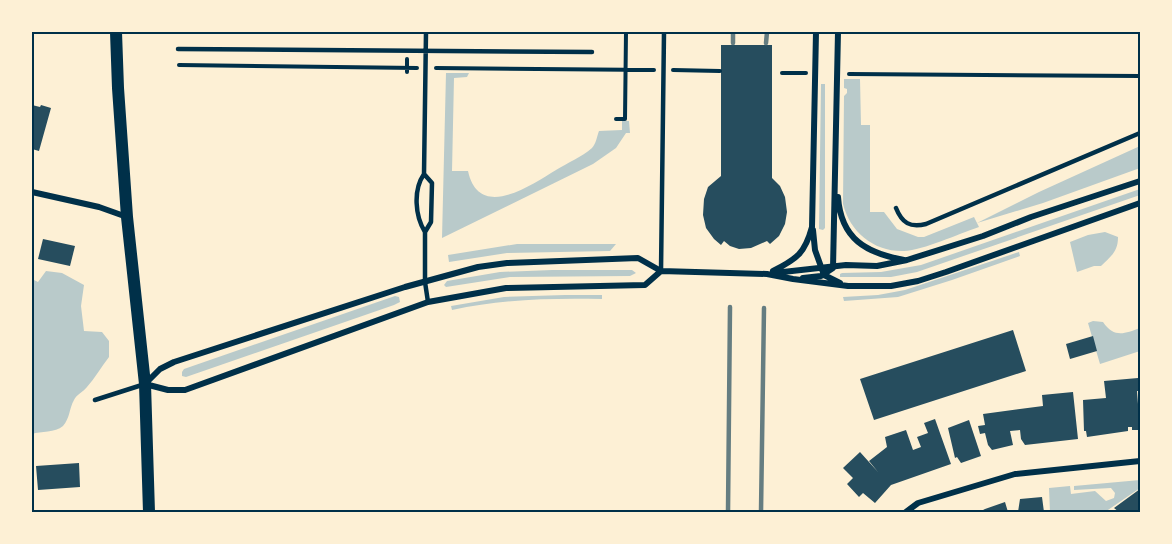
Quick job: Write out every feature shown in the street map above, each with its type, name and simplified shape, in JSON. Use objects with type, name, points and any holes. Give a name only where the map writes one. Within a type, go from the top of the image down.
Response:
[{"type":"main road","points":[[116,32],[128,217],[145,384],[149,513]]},
{"type":"street","points":[[816,32],[812,227],[815,249],[822,272]]},
{"type":"street","points":[[832,268],[838,32]]},
{"type":"street","points":[[836,172],[842,218],[850,235],[860,245],[873,252],[907,261]]},
{"type":"street","points":[[793,279],[846,265],[878,266],[907,261],[983,236],[1031,217],[1140,182]]},
{"type":"street","points":[[32,192],[99,207],[128,217]]},
{"type":"street","points":[[767,274],[848,286],[891,286],[918,281],[1140,203]]},
{"type":"street","points":[[767,274],[794,261],[808,242],[812,227]]},
{"type":"street","points":[[145,384],[160,369],[174,362],[457,271],[507,263],[638,258],[661,271],[767,274],[822,272],[848,286]]},
{"type":"street","points":[[145,384],[168,390],[185,390],[428,302],[506,288],[645,285],[661,271]]},
{"type":"street","points":[[906,513],[918,503],[1015,474],[1140,461]]},
{"type":"lane","points":[[425,232],[418,221],[417,184],[424,174],[426,32]]},
{"type":"lane","points":[[661,271],[664,32]]},
{"type":"lane","points":[[178,49],[592,52]]},
{"type":"lane","points":[[896,208],[900,218],[906,224],[917,226],[926,224],[1140,133]]},
{"type":"lane","points":[[424,174],[432,183],[431,222],[425,232],[425,282],[428,302]]},
{"type":"lane","points":[[95,400],[145,384]]},
{"type":"path","points":[[616,118],[625,118],[626,32]]},
{"type":"path","points":[[179,65],[720,71]]},
{"type":"path","points":[[782,73],[816,74]]},
{"type":"path","points":[[837,74],[1140,76]]},
{"type":"shaded area","points":[[446,73],[469,73],[467,77],[454,78],[452,171],[468,171],[474,186],[483,194],[494,197],[520,191],[592,148],[599,131],[622,130],[622,121],[629,121],[630,133],[626,133],[616,148],[593,164],[442,238]]},
{"type":"shaded area","points":[[844,79],[860,79],[861,125],[870,125],[870,212],[884,212],[897,229],[918,237],[924,237],[974,217],[979,227],[931,245],[904,251],[873,244],[857,231],[846,214],[843,204],[844,96],[847,93],[847,89],[844,88]]},
{"type":"shaded area","points":[[821,84],[825,84],[825,228],[823,230],[819,229]]},
{"type":"shaded area","points":[[1140,146],[1140,168],[1043,203],[977,223]]},
{"type":"shaded area","points":[[1140,189],[1140,195],[917,272],[891,277],[840,277],[842,273],[881,272],[921,265]]},
{"type":"shaded area","points":[[1105,232],[1118,237],[1113,253],[1101,266],[1077,272],[1070,242]]},
{"type":"shaded area","points":[[517,244],[616,244],[610,251],[507,253],[449,262],[448,255]]},
{"type":"shaded area","points":[[1019,252],[1020,256],[898,297],[844,301],[843,297],[878,295],[905,290]]},
{"type":"shaded area","points":[[632,270],[636,273],[630,276],[510,277],[446,287],[444,285],[447,281],[500,272]]},
{"type":"shaded area","points":[[46,271],[62,273],[84,285],[81,306],[84,331],[102,332],[109,341],[109,357],[90,384],[75,398],[63,426],[52,431],[32,434],[32,279],[38,282]]},
{"type":"shaded area","points":[[602,295],[602,299],[527,300],[452,310],[451,306],[504,297]]},
{"type":"shaded area","points":[[395,296],[399,297],[400,302],[394,305],[186,377],[182,376],[184,369]]},
{"type":"shaded area","points":[[1103,322],[1115,333],[1140,328],[1140,351],[1100,364],[1088,323]]},
{"type":"shaded area","points":[[1140,480],[1140,488],[1105,512],[1050,512],[1049,488],[1070,486],[1071,494],[1095,491],[1106,501],[1114,498],[1115,493],[1111,488],[1074,490],[1074,486]]},
{"type":"building","points":[[721,45],[772,45],[772,178],[780,186],[785,197],[787,212],[785,224],[779,236],[770,244],[767,241],[751,248],[739,249],[724,241],[721,245],[706,228],[703,215],[704,199],[708,187],[721,176]]},
{"type":"building","points":[[32,105],[51,108],[39,151],[32,149]]},
{"type":"building","points":[[43,239],[75,246],[70,266],[38,259]]},
{"type":"building","points":[[1013,330],[1026,371],[874,420],[860,379]]},
{"type":"building","points":[[1093,336],[1097,351],[1070,359],[1066,344]]},
{"type":"building","points":[[1138,378],[1140,430],[1132,430],[1132,427],[1128,427],[1128,431],[1087,437],[1084,431],[1083,400],[1106,398],[1104,381]]},
{"type":"building","points":[[1073,392],[1078,439],[1025,445],[1021,439],[1020,430],[1010,431],[1013,445],[992,450],[985,433],[980,434],[978,426],[985,425],[983,414],[1043,406],[1042,395]]},
{"type":"building","points":[[935,419],[951,464],[891,485],[875,503],[863,493],[859,497],[847,484],[853,478],[843,468],[860,452],[878,472],[869,461],[887,447],[885,437],[906,430],[913,450],[921,447],[917,437],[928,433],[924,423]]},
{"type":"building","points":[[969,420],[981,456],[961,463],[957,457],[955,458],[948,428]]},
{"type":"building","points":[[79,463],[80,487],[38,490],[36,466]]},
{"type":"building","points":[[1140,489],[1140,512],[1119,512],[1114,508]]},
{"type":"building","points":[[1042,497],[1044,512],[1018,512],[1020,499]]},
{"type":"building","points":[[1005,502],[1008,512],[979,512],[985,509]]},
{"type":"railway","points":[[733,32],[733,43]]},
{"type":"railway","points":[[766,43],[767,32]]},
{"type":"railway","points":[[728,512],[730,307]]},
{"type":"railway","points":[[761,512],[764,308]]}]
